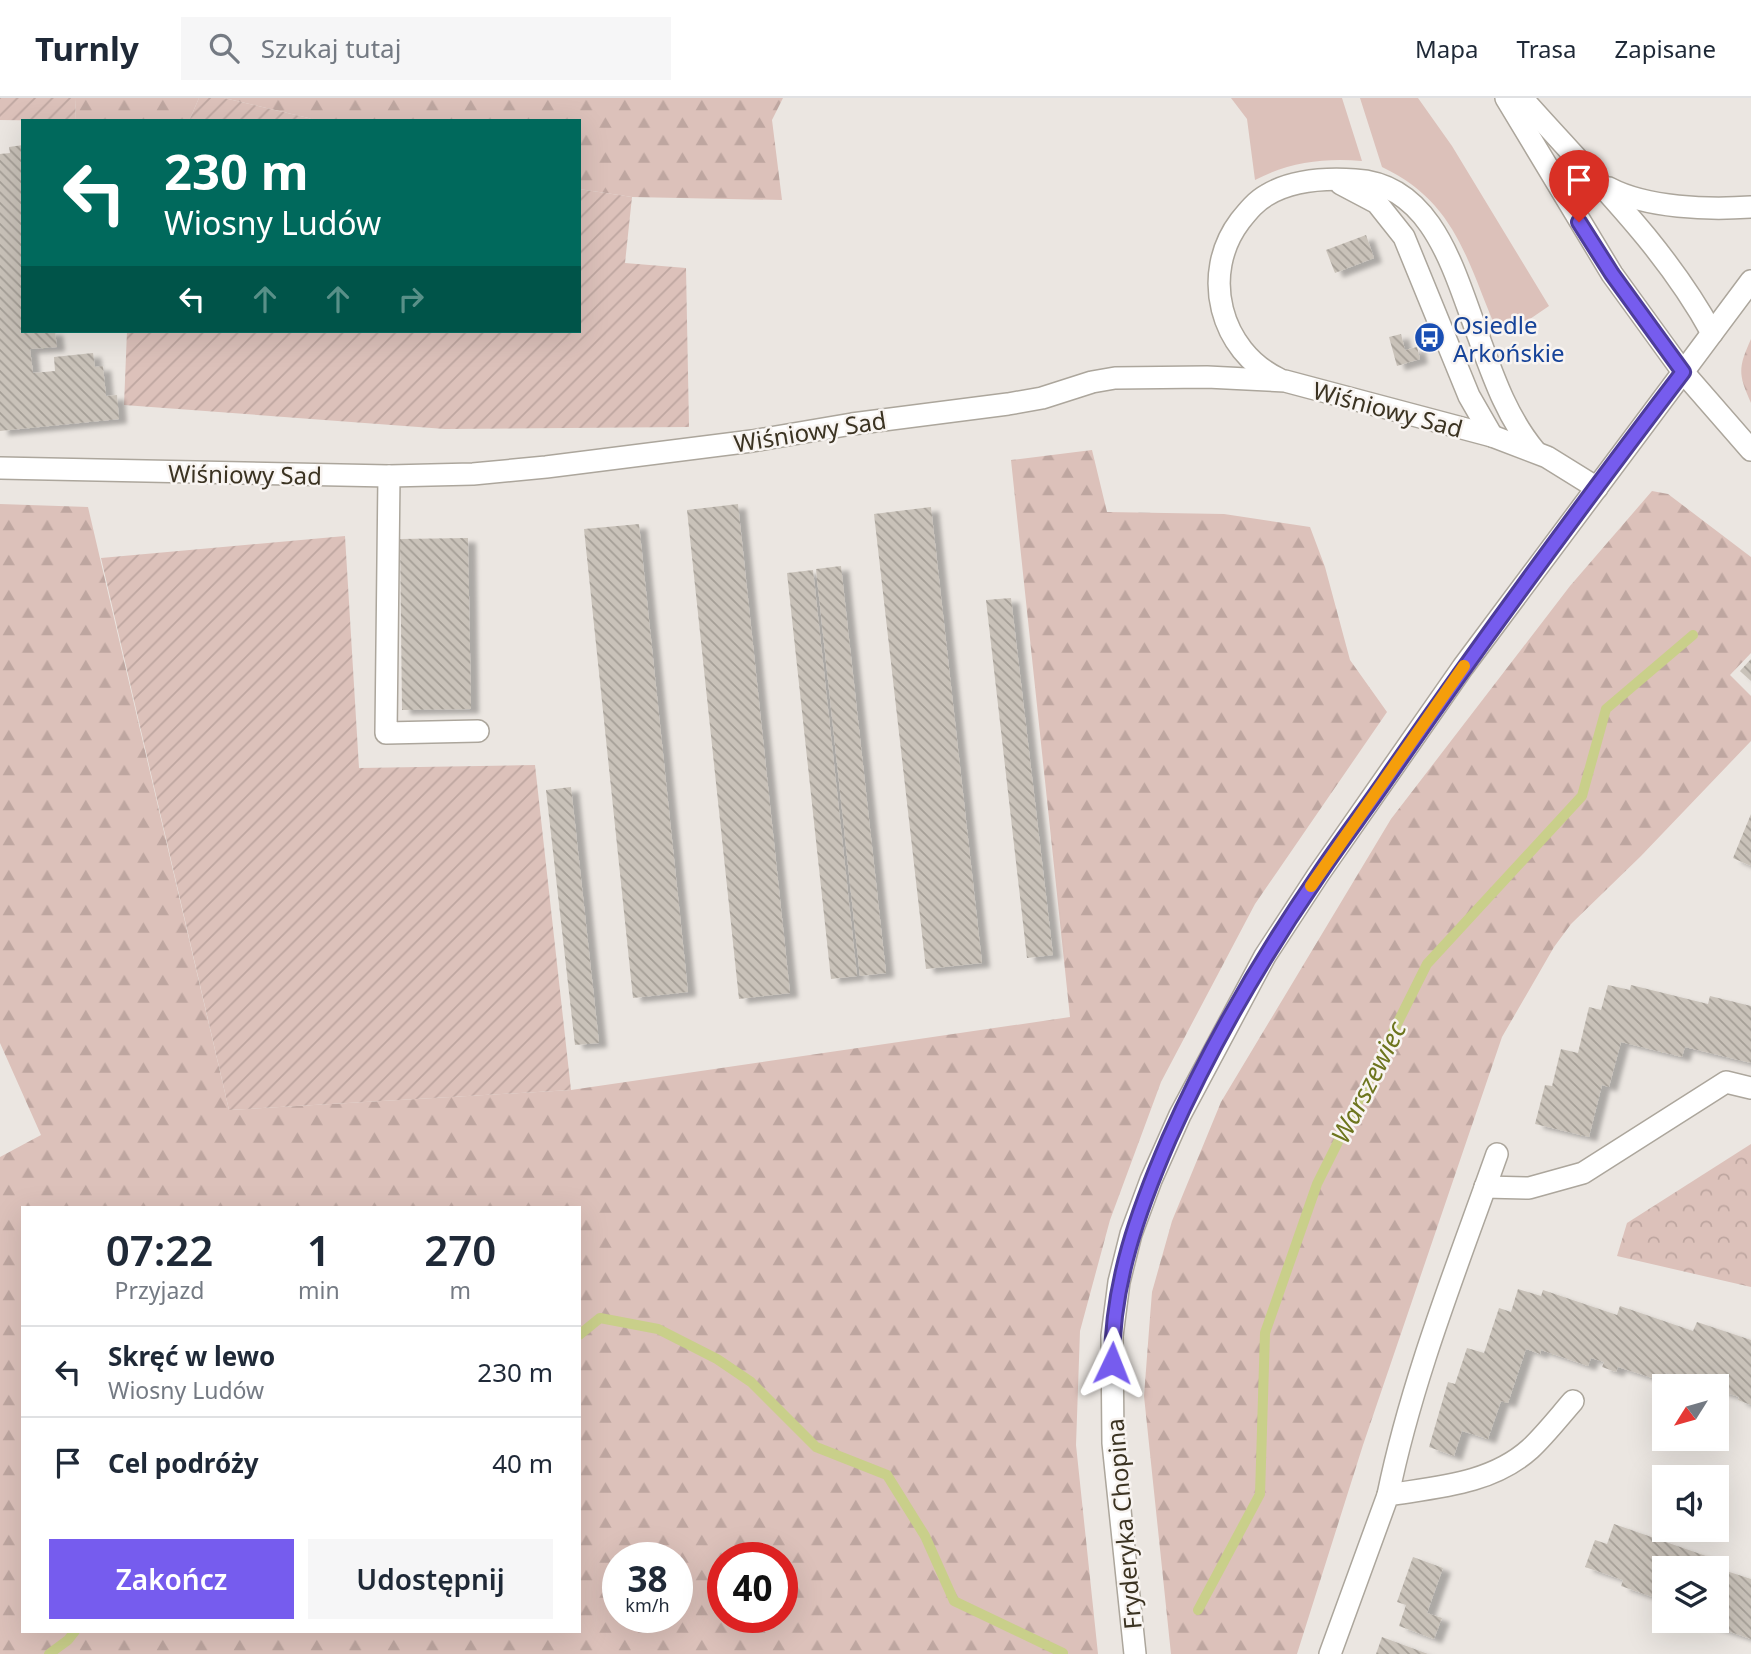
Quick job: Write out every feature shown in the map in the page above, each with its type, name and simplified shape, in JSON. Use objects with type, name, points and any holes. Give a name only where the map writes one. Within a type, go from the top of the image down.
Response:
[{"type":"street","points":[[1506,98],[1606,265],[1683,372],[1751,450]]},
{"type":"street","points":[[1522,98],[1647,236],[1671,267],[1712,333]]},
{"type":"street","points":[[1588,170],[1610,189],[1644,201],[1751,207]]},
{"type":"street","points":[[1285,381],[1255,364],[1227,327],[1219,293],[1220,269],[1227,243],[1256,203],[1275,191],[1294,184],[1326,180],[1354,179],[1379,184],[1399,194],[1425,217],[1442,245],[1510,414],[1535,451]]},
{"type":"street","points":[[1326,180],[1353,189],[1377,203],[1401,231],[1469,396],[1492,436]]},
{"type":"street","name":"Fryderyka Chopina","points":[[1135,1654],[1113,1443],[1112,1336],[1119,1282],[1131,1234],[1151,1180],[1185,1104],[1265,956],[1318,876],[1464,667],[1751,281]]},
{"type":"street","name":"Wiśniowy Sad","points":[[0,468],[389,476],[473,474],[752,441],[852,424],[1042,398],[1092,382],[1115,378],[1207,377],[1285,381],[1492,436],[1535,451],[1578,474],[1597,488]]},
{"type":"street","points":[[389,476],[386,733],[478,731]]},
{"type":"street","points":[[1485,1187],[1529,1188],[1583,1173],[1726,1082],[1751,1088]]},
{"type":"street","points":[[1330,1654],[1388,1495],[1410,1406],[1497,1154]]},
{"type":"street","points":[[1388,1495],[1473,1480],[1501,1469],[1529,1450],[1573,1401]]},
{"type":"green space","points":[[0,98],[76,98],[75,119],[0,120]]},
{"type":"green space","points":[[76,98],[199,98],[190,119],[75,119]]},
{"type":"green space","points":[[199,98],[224,98],[313,119],[190,119]]},
{"type":"green space","points":[[224,98],[783,98],[772,120],[782,200],[632,197],[581,189],[581,119],[313,119]]},
{"type":"green space","points":[[1231,98],[1342,98],[1362,161],[1334,160],[1294,165],[1255,180],[1247,119]]},
{"type":"green space","points":[[1360,98],[1418,98],[1452,146],[1549,306],[1530,319],[1497,331],[1467,258],[1443,216],[1407,181],[1382,167]]},
{"type":"green space","points":[[581,189],[632,197],[625,263],[686,268],[689,427],[445,429],[124,405],[127,333],[581,333]]},
{"type":"green space","points":[[1751,339],[1751,403],[1741,371]]},
{"type":"green space","points":[[1092,450],[1107,512],[1224,514],[1310,527],[1325,567],[1350,660],[1387,712],[1255,904],[1161,1082],[1110,1220],[1080,1331],[1076,1445],[1098,1654],[0,1654],[0,1157],[41,1135],[0,1043],[0,504],[88,507],[229,1110],[571,1090],[1070,1017],[1011,460]]},
{"type":"green space","points":[[1652,491],[1668,494],[1751,557],[1751,653],[1730,675],[1751,696],[1751,741],[1641,856],[1571,924],[1554,947],[1502,1037],[1363,1445],[1297,1654],[1171,1654],[1144,1396],[1152,1292],[1172,1221],[1221,1102],[1391,819],[1570,586]]},
{"type":"green space","points":[[345,536],[359,768],[535,765],[571,1090],[229,1110],[101,558]]},
{"type":"green space","points":[[1751,1144],[1751,1287],[1617,1256],[1627,1223]]},
{"type":"building","points":[[21,145],[21,333],[55,333],[57,347],[30,349],[33,373],[55,371],[54,357],[93,353],[95,367],[103,366],[106,396],[117,395],[119,419],[0,431],[0,154],[10,153],[9,147]]},
{"type":"building","points":[[1366,235],[1374,258],[1335,273],[1326,250]]},
{"type":"building","points":[[1401,334],[1405,350],[1417,347],[1420,359],[1397,366],[1389,337]]},
{"type":"building","points":[[738,504],[790,993],[739,999],[687,510]]},
{"type":"building","points":[[931,507],[982,963],[926,969],[874,514]]},
{"type":"building","points":[[639,524],[688,992],[633,998],[584,529]]},
{"type":"building","points":[[468,538],[471,709],[402,710],[400,539]]},
{"type":"building","points":[[841,566],[886,973],[860,976],[816,569]]},
{"type":"building","points":[[813,570],[857,976],[831,979],[787,573]]},
{"type":"building","points":[[1011,598],[1053,955],[1027,958],[986,600]]},
{"type":"building","points":[[1751,659],[1751,681],[1740,671]]},
{"type":"building","points":[[571,787],[599,1043],[575,1045],[546,790]]},
{"type":"building","points":[[1751,814],[1751,866],[1733,858]]},
{"type":"building","points":[[1608,985],[1630,990],[1631,985],[1708,1004],[1710,996],[1751,1006],[1751,1063],[1685,1047],[1682,1057],[1621,1042],[1609,1087],[1602,1085],[1589,1137],[1535,1124],[1545,1085],[1552,1086],[1561,1049],[1578,1053],[1589,1007],[1601,1010]]},
{"type":"building","points":[[1518,1289],[1541,1296],[1543,1290],[1617,1315],[1620,1306],[1693,1331],[1697,1322],[1751,1340],[1751,1405],[1729,1394],[1729,1374],[1667,1373],[1652,1374],[1652,1378],[1618,1367],[1616,1372],[1602,1367],[1604,1362],[1591,1358],[1588,1366],[1541,1350],[1540,1354],[1526,1349],[1508,1403],[1501,1401],[1488,1439],[1462,1431],[1454,1456],[1429,1447],[1448,1382],[1455,1384],[1467,1348],[1484,1353],[1499,1308],[1511,1312]]},
{"type":"building","points":[[1614,1524],[1652,1537],[1652,1542],[1666,1542],[1706,1556],[1652,1556],[1652,1597],[1621,1586],[1623,1580],[1585,1567],[1595,1540],[1607,1544]]},
{"type":"building","points":[[1413,1557],[1443,1568],[1427,1613],[1442,1618],[1434,1639],[1399,1626],[1406,1605],[1397,1602]]},
{"type":"building","points":[[1729,1572],[1751,1579],[1751,1639],[1729,1632]]},
{"type":"building","points":[[1382,1637],[1428,1654],[1376,1654]]},
{"type":"waterway","name":"Warszewiec","points":[[1198,1610],[1260,1494],[1265,1333],[1317,1184],[1427,964],[1582,796],[1606,709],[1693,635]]},
{"type":"waterway","name":"Warszewiec","points":[[581,1333],[600,1318],[658,1329],[717,1359],[751,1382],[816,1447],[887,1475],[925,1536],[954,1601],[1063,1653]]},
{"type":"waterway","name":"Warszewiec","points":[[49,1654],[73,1633]]},
{"type":"slow traffic","points":[[1311,886],[1464,666]]},
{"type":"place","name":"Osiedle Arkońskie","points":[[1430,338]]},
{"type":"route","points":[[1112,1363],[1112,1336],[1119,1282],[1131,1234],[1151,1180],[1180,1115],[1265,956],[1464,667],[1683,372],[1612,274],[1579,222]]}]
